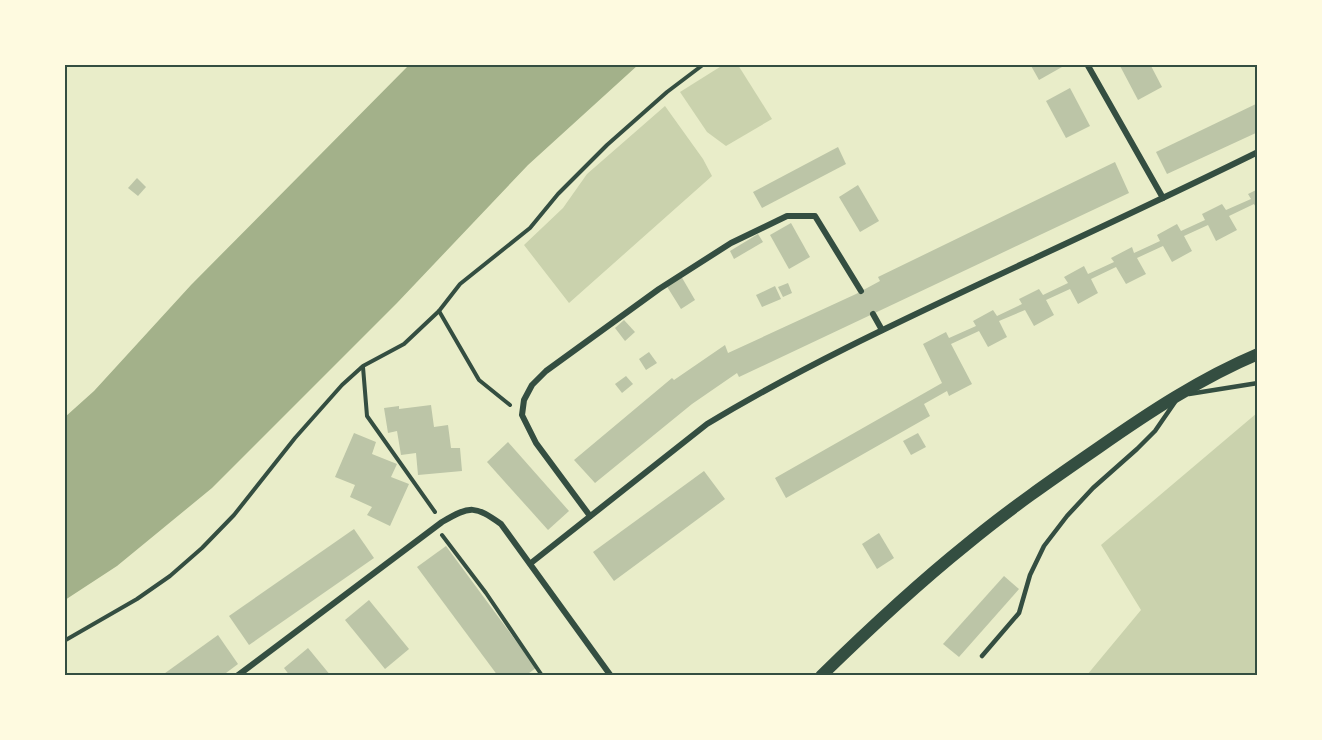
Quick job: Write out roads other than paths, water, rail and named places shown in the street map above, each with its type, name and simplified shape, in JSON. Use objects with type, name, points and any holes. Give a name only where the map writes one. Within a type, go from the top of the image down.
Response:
[{"type":"main road","points":[[821,675],[911,591],[967,543],[1024,499],[1180,395],[1257,354]]},
{"type":"street","points":[[1088,64],[1163,198]]},
{"type":"street","points":[[531,563],[707,424],[788,377],[1257,152]]},
{"type":"street","points":[[590,516],[536,443],[522,415],[524,400],[532,385],[546,371],[659,289],[731,243],[787,216],[815,216],[861,291]]},
{"type":"street","points":[[873,314],[882,330]]},
{"type":"street","points":[[237,675],[442,522],[458,512],[474,509],[484,512],[501,524],[611,675]]},
{"type":"lane","points":[[982,656],[1019,613],[1030,574],[1044,546],[1061,523],[1093,488],[1155,431],[1180,395],[1257,383]]}]
